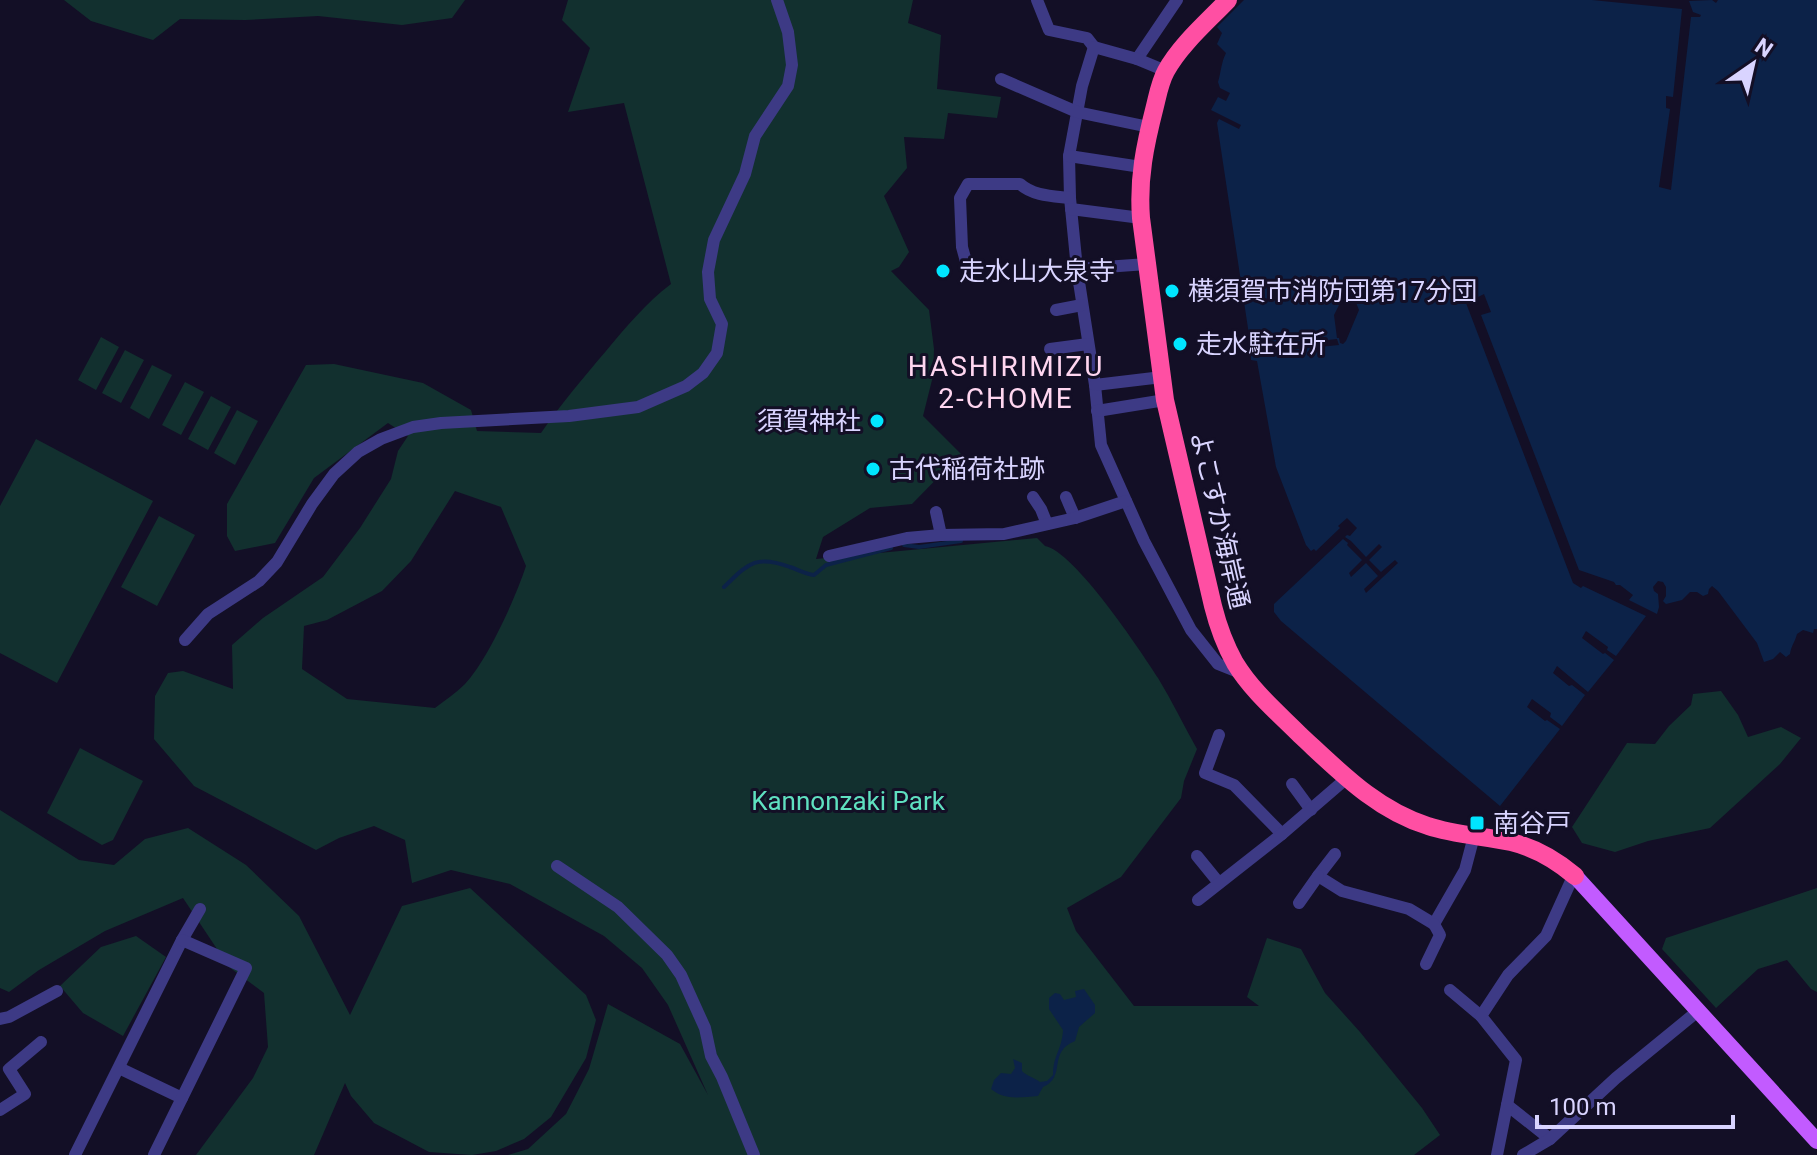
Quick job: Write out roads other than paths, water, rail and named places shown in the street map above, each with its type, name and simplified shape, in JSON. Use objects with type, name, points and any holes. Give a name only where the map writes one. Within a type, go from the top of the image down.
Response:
[{"type":"highway","name":"よこすか海岸通","points":[[1228,0],[1166,71],[1149,127],[1139,188],[1165,400],[1216,621],[1223,639],[1259,695],[1373,799],[1401,816],[1429,827],[1512,842],[1533,849],[1549,856],[1575,876]]},
{"type":"main road","points":[[1575,876],[1817,1141]]},
{"type":"street","points":[[185,640],[208,614],[259,581],[277,562],[334,474],[358,452],[381,439],[413,427],[441,423],[569,416],[638,407],[686,386],[703,373],[717,353],[722,324],[710,299],[708,272],[714,240],[745,174],[755,136],[788,86],[792,65],[788,32],[777,0]]},
{"type":"street","points":[[1037,0],[1049,30],[1087,38],[1094,47],[1166,71]]},
{"type":"street","points":[[1137,59],[1177,0]]},
{"type":"street","points":[[1094,47],[1082,86],[1069,156],[1077,269],[1101,445],[1144,541],[1191,630],[1218,664],[1243,674]]},
{"type":"street","points":[[1001,79],[1077,112],[1149,127]]},
{"type":"street","points":[[1069,156],[1141,167]]},
{"type":"street","points":[[970,276],[962,247],[960,198],[968,184],[1020,184],[1026,189],[1070,203],[1141,218]]},
{"type":"street","points":[[1077,269],[1147,264]]},
{"type":"street","points":[[1056,310],[1082,305]]},
{"type":"street","points":[[1050,349],[1088,344]]},
{"type":"street","points":[[1095,385],[1162,377]]},
{"type":"street","points":[[1097,411],[1165,400]]},
{"type":"street","points":[[1033,497],[1047,524]]},
{"type":"street","points":[[1066,497],[1075,518]]},
{"type":"street","points":[[829,556],[907,538],[1004,534],[1075,518],[1126,501]]},
{"type":"street","points":[[936,512],[941,535]]},
{"type":"street","points":[[1191,630],[1216,621]]},
{"type":"street","points":[[1219,735],[1205,773],[1234,785],[1282,834]]},
{"type":"street","points":[[1198,900],[1347,778]]},
{"type":"street","points":[[1292,784],[1311,810]]},
{"type":"street","points":[[1434,924],[1465,870],[1474,836]]},
{"type":"street","points":[[1299,903],[1335,854]]},
{"type":"street","points":[[1197,856],[1219,883]]},
{"type":"street","points":[[557,866],[618,907],[667,955],[681,975],[705,1028],[711,1056],[754,1155]]},
{"type":"street","points":[[1318,876],[1342,891],[1409,909],[1434,924],[1440,935],[1426,964]]},
{"type":"street","points":[[1481,1016],[1508,975],[1546,936],[1575,876]]},
{"type":"street","points":[[75,1155],[200,909]]},
{"type":"street","points":[[154,1155],[246,968],[182,940]]},
{"type":"street","points":[[1450,990],[1481,1016],[1516,1060],[1497,1155]]},
{"type":"street","points":[[0,1019],[57,991]]},
{"type":"street","points":[[1523,1155],[1550,1139],[1616,1078],[1693,1015]]},
{"type":"street","points":[[0,1110],[25,1094],[9,1069],[41,1042]]},
{"type":"street","points":[[119,1068],[182,1098]]},
{"type":"street","points":[[1507,1105],[1550,1139]]},
{"type":"water","points":[[1244,0],[1592,0],[1682,9],[1673,97],[1666,96],[1666,108],[1670,109],[1659,187],[1671,190],[1691,17],[1701,15],[1693,12],[1689,1],[1817,0],[1817,629],[1813,633],[1803,630],[1797,634],[1790,654],[1786,657],[1780,652],[1764,662],[1757,643],[1712,586],[1703,596],[1690,592],[1682,600],[1666,604],[1663,601],[1666,587],[1658,581],[1653,587],[1658,594],[1657,614],[1629,600],[1633,595],[1620,585],[1579,570],[1481,315],[1491,312],[1484,294],[1466,303],[1573,583],[1646,616],[1616,656],[1586,631],[1582,638],[1614,660],[1588,692],[1557,666],[1553,673],[1585,695],[1562,726],[1532,699],[1527,707],[1560,729],[1500,806],[1281,621],[1274,612],[1274,604],[1343,539],[1362,560],[1349,573],[1351,577],[1366,563],[1378,576],[1364,589],[1366,593],[1398,563],[1395,560],[1381,572],[1369,560],[1382,547],[1379,544],[1366,557],[1345,537],[1357,528],[1347,518],[1316,551],[1311,551],[1276,467],[1257,361],[1251,360],[1251,354],[1339,345],[1337,339],[1251,348],[1217,123],[1219,119],[1239,129],[1241,125],[1211,110],[1218,97],[1226,101],[1230,93],[1220,88],[1218,82],[1226,53],[1217,44],[1222,33],[1217,27]],"holes":[[[1345,287],[1359,310],[1343,344],[1337,338],[1334,315],[1339,305],[1339,291]]]},
{"type":"water","points":[[1084,989],[1095,1005],[1095,1013],[1079,1027],[1075,1041],[1062,1051],[1054,1077],[1038,1096],[1008,1097],[991,1089],[1001,1073],[1011,1074],[1015,1068],[1013,1059],[1022,1063],[1023,1072],[1040,1082],[1047,1081],[1053,1075],[1063,1030],[1049,1009],[1049,998],[1055,993],[1064,1000],[1076,997],[1075,991]]},
{"type":"waterway","points":[[904,545],[919,547],[961,541]]},
{"type":"waterway","points":[[724,587],[746,567],[760,562],[778,563],[814,575],[826,565],[891,548]]},
{"type":"place","name":"走水山大泉寺","points":[[943,271]]},
{"type":"place","name":"横須賀市消防団第17分団","points":[[1172,291]]},
{"type":"place","name":"走水駐在所","points":[[1180,344]]},
{"type":"place","name":"須賀神社","points":[[877,421]]},
{"type":"place","name":"古代稲荷社跡","points":[[873,469]]},
{"type":"place","name":"南谷戸","points":[[1477,823]]},
{"type":"district","name":"HASHIRIMIZU 2-CHOME","points":[[1006,382]]},
{"type":"park label","name":"Kannonzaki Park","points":[[848,801]]}]
